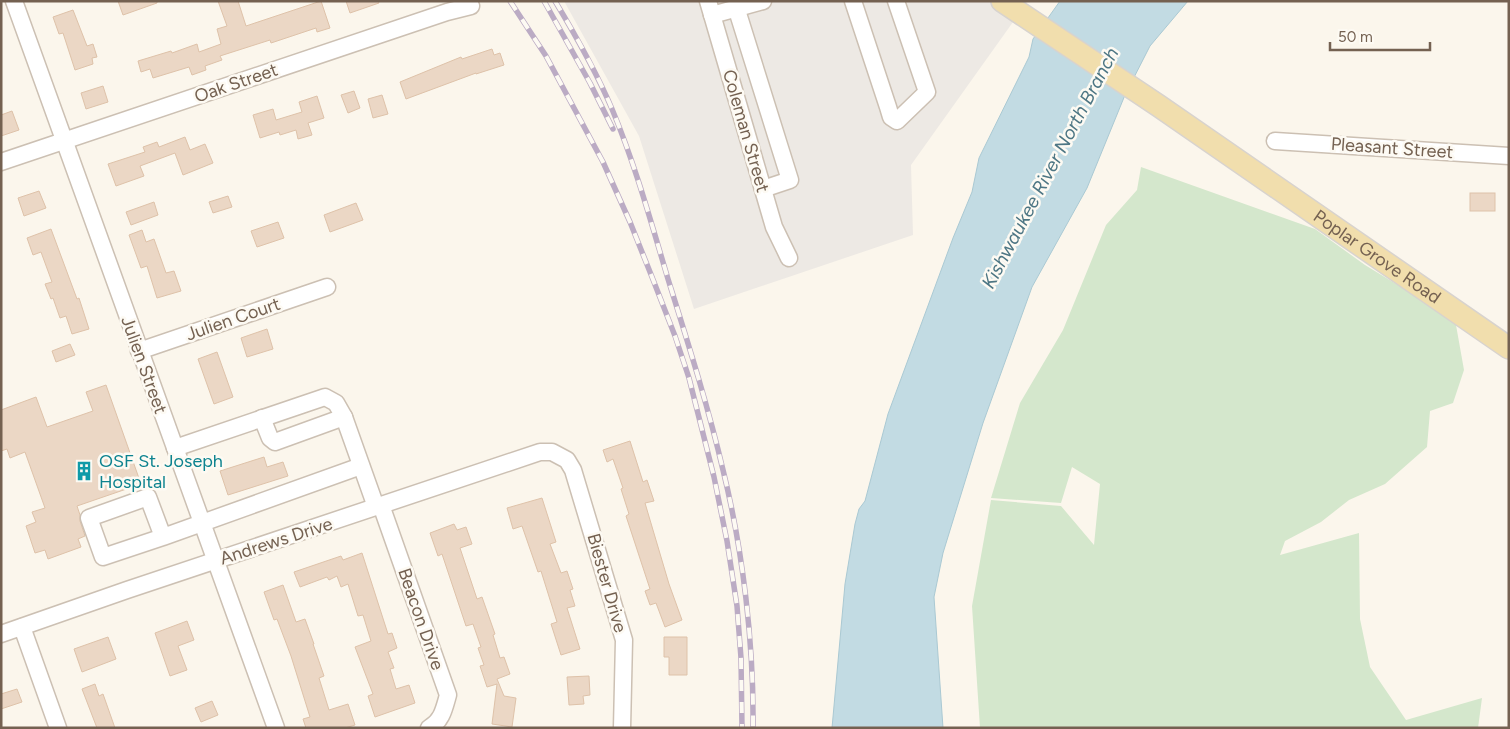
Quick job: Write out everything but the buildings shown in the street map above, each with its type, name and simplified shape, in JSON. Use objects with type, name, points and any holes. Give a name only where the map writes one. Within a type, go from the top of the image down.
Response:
[{"type":"main road","name":"Poplar Grove Road","points":[[1009,6],[1159,106],[1509,348]]},
{"type":"street","name":"Julien Street","points":[[14,1],[276,728]]},
{"type":"street","points":[[710,8],[736,7],[763,1]]},
{"type":"street","points":[[853,1],[891,117],[897,121],[928,92],[896,1]]},
{"type":"street","name":"Oak Street","points":[[1,162],[447,12],[470,6]]},
{"type":"street","points":[[736,7],[790,180],[763,189]]},
{"type":"street","name":"Coleman Street","points":[[710,8],[774,227],[789,258]]},
{"type":"street","name":"Pleasant Street","points":[[1275,140],[1509,156]]},
{"type":"street","name":"Julien Court","points":[[139,351],[327,287]]},
{"type":"street","points":[[175,448],[262,418],[324,398],[336,403],[344,417],[275,442],[270,438],[262,418]]},
{"type":"street","name":"Beacon Drive","points":[[344,417],[448,695],[440,719],[428,728]]},
{"type":"street","name":"Andrews Drive","points":[[1,634],[500,464],[540,452],[552,452]]},
{"type":"street","name":"Biester Drive","points":[[552,452],[567,460],[573,470],[624,640],[622,728]]},
{"type":"street","points":[[163,537],[148,497],[88,518],[103,558],[163,537],[361,466]]},
{"type":"street","points":[[22,627],[58,728]]},
{"type":"shaded area","points":[[564,1],[1028,1],[911,165],[913,235],[694,309],[639,136]]},
{"type":"green space","points":[[1141,167],[1315,229],[1365,265],[1442,312],[1456,325],[1464,370],[1453,403],[1430,411],[1427,447],[1385,484],[1349,500],[1321,522],[1285,541],[1280,555],[1359,533],[1360,619],[1370,667],[1406,720],[1482,698],[1478,728],[980,728],[972,606],[991,500],[1061,506],[1094,545],[1100,484],[1072,467],[1061,503],[991,498],[1020,403],[1063,330],[1106,225],[1137,190]]},
{"type":"water","name":"Kishwaukee River North Branch","points":[[1060,1],[1188,1],[1150,46],[1125,95],[1087,188],[1032,287],[983,423],[943,553],[934,597],[943,728],[832,728],[845,584],[855,524],[859,509],[865,501],[888,414],[972,192],[979,158],[1029,57],[1033,39]]},
{"type":"railway","points":[[510,1],[546,56],[603,162],[652,277],[689,378],[714,477],[727,541],[737,606],[741,658],[742,728]]},
{"type":"railway","points":[[544,1],[590,83],[613,129]]},
{"type":"railway","points":[[555,1],[606,95],[628,151],[711,422],[730,501],[742,565],[752,664],[753,728]]},
{"type":"place","name":"OSF St. Joseph Hospital","points":[[84,471]]}]
